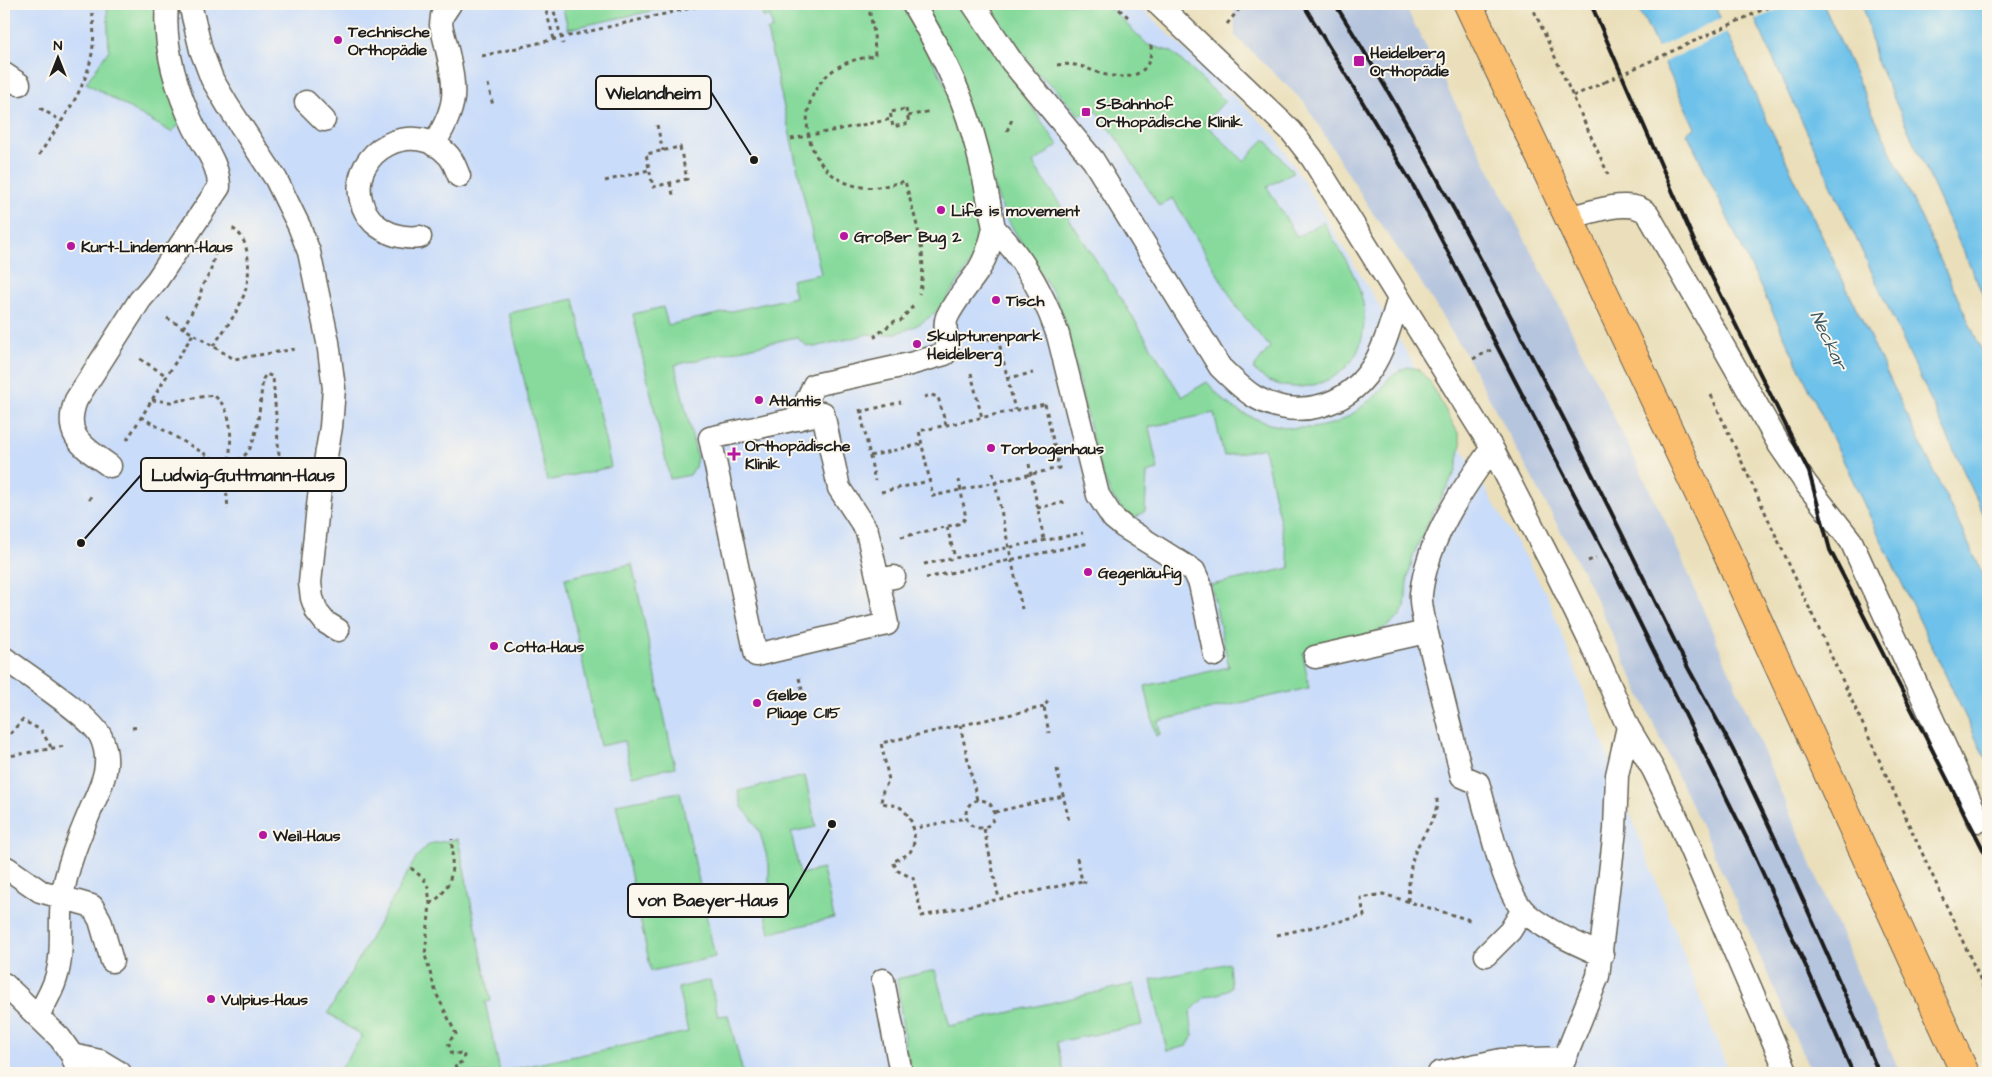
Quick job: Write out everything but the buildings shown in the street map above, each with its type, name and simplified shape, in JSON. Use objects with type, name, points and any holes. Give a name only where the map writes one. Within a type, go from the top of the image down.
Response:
[{"type":"main road","points":[[1468,4],[1737,575],[1965,1073]]},
{"type":"lane","points":[[110,466],[78,443],[70,421],[71,412],[76,400],[140,300],[157,280],[219,187],[217,170],[180,97],[173,73],[169,46],[167,4]]},
{"type":"lane","points":[[190,4],[201,50],[212,79],[276,179],[299,226],[309,252],[328,342],[334,388],[331,427],[319,497],[310,583],[312,598],[317,612],[325,622],[338,630]]},
{"type":"lane","points":[[434,145],[448,119],[453,97],[452,81],[441,25],[442,16],[450,4]]},
{"type":"lane","points":[[913,4],[939,51],[963,104],[982,169],[994,228],[989,248],[978,270],[948,316],[944,332],[957,349]]},
{"type":"lane","points":[[973,4],[1012,62],[1093,160],[1220,367],[1245,390],[1269,403],[1296,408],[1326,404],[1343,397],[1358,386],[1371,369],[1383,344],[1399,298]]},
{"type":"lane","points":[[1158,4],[1291,131],[1312,158],[1492,448],[1597,656],[1628,728],[1653,769],[1681,827],[1788,1073]]},
{"type":"lane","points":[[306,102],[324,120]]},
{"type":"lane","points":[[420,237],[396,236],[379,227],[366,212],[360,193],[360,182],[366,164],[372,156],[388,143],[397,139],[416,138],[434,145],[449,157],[459,176]]},
{"type":"lane","points":[[1564,208],[1633,206],[1648,214],[1780,446],[1851,541],[1979,821]]},
{"type":"lane","points":[[994,228],[1006,239],[1023,263],[1041,294],[1058,335],[1098,496],[1114,518],[1124,527],[1194,571],[1200,584],[1215,655]]},
{"type":"lane","points":[[798,419],[814,385],[940,356],[948,350],[957,349]]},
{"type":"lane","points":[[824,413],[839,488],[867,530],[886,579],[887,624],[756,655],[710,438],[798,419],[824,413]]},
{"type":"lane","points":[[1492,448],[1471,476],[1445,520],[1432,550],[1423,579],[1420,597],[1426,632],[1462,776],[1478,783],[1505,875],[1514,897],[1523,910],[1549,928],[1579,945],[1602,955]]},
{"type":"lane","points":[[1315,657],[1426,632]]},
{"type":"lane","points":[[4,658],[77,712],[100,734],[107,755],[105,776],[70,863],[62,898],[60,964],[57,977],[38,1016]]},
{"type":"lane","points":[[1439,1073],[1501,1060],[1562,1066],[1598,976],[1602,955],[1615,830],[1617,775],[1628,728]]},
{"type":"lane","points":[[7,868],[40,891],[92,906],[100,920],[112,961]]},
{"type":"lane","points":[[1486,955],[1510,931],[1523,910]]},
{"type":"lane","points":[[883,980],[901,1073]]},
{"type":"lane","points":[[4,984],[60,1038],[75,1064],[100,1061],[120,1073]]},
{"type":"path","points":[[39,155],[83,86],[90,65],[94,27],[91,4]]},
{"type":"path","points":[[544,4],[554,40]]},
{"type":"path","points":[[552,4],[562,44]]},
{"type":"path","points":[[484,64],[482,56],[708,4]]},
{"type":"path","points":[[716,4],[717,9]]},
{"type":"path","points":[[868,4],[874,33],[874,56],[845,63],[835,68],[820,83],[809,102],[807,124],[810,145],[821,164],[837,178],[868,187],[905,181],[922,255],[924,276],[919,294],[908,314],[900,322],[895,322],[875,336],[883,370]]},
{"type":"path","points":[[1531,4],[1623,206]]},
{"type":"path","points":[[1573,96],[1775,4]]},
{"type":"path","points":[[1050,68],[1055,65],[1066,64],[1123,77],[1140,73],[1146,67],[1149,60],[1151,42]]},
{"type":"path","points":[[487,81],[493,106]]},
{"type":"path","points":[[906,109],[909,123],[894,126],[892,119],[890,112],[906,109]]},
{"type":"path","points":[[908,116],[929,112]]},
{"type":"path","points":[[791,139],[892,119]]},
{"type":"path","points":[[657,125],[663,151]]},
{"type":"path","points":[[680,147],[687,179],[653,187],[646,154],[663,151],[680,147]]},
{"type":"path","points":[[605,181],[649,170]]},
{"type":"path","points":[[670,183],[674,198]]},
{"type":"path","points":[[213,346],[242,303],[248,283],[249,262],[246,244],[238,230],[229,227]]},
{"type":"path","points":[[183,328],[210,273],[214,262],[215,246]]},
{"type":"path","points":[[140,300],[234,359],[304,347]]},
{"type":"path","points":[[89,500],[193,334]]},
{"type":"path","points":[[982,419],[957,349],[989,338],[1015,340],[1058,335]]},
{"type":"path","points":[[998,338],[1015,410]]},
{"type":"path","points":[[141,417],[219,462],[229,463],[238,460],[248,452],[258,413],[263,380],[266,374],[273,377],[281,481],[284,489],[290,487]]},
{"type":"path","points":[[1708,390],[1988,996]]},
{"type":"path","points":[[152,400],[170,402],[213,395],[222,401],[232,433],[229,463]]},
{"type":"path","points":[[918,398],[931,395],[938,397],[946,425]]},
{"type":"path","points":[[860,412],[908,401]]},
{"type":"path","points":[[1045,404],[1059,468],[933,496],[918,431],[982,419],[1045,404]]},
{"type":"path","points":[[870,456],[921,444]]},
{"type":"path","points":[[219,462],[226,486],[228,509]]},
{"type":"path","points":[[1028,464],[1044,540]]},
{"type":"path","points":[[993,472],[1022,609]]},
{"type":"path","points":[[898,538],[962,523],[965,518],[959,480]]},
{"type":"path","points":[[878,493],[929,481]]},
{"type":"path","points":[[947,526],[955,558]]},
{"type":"path","points":[[917,580],[1089,543],[1086,532],[920,564]]},
{"type":"path","points":[[1048,700],[1044,707],[1049,733]]},
{"type":"path","points":[[1044,707],[881,743],[890,780],[883,790],[881,803],[900,808],[909,818],[915,842],[909,853],[893,862],[898,871],[913,878],[922,916],[1082,881],[1089,884]]},
{"type":"path","points":[[4,738],[11,734],[22,720],[41,730],[51,747]]},
{"type":"path","points":[[960,725],[977,800]]},
{"type":"path","points":[[4,757],[51,747],[103,743]]},
{"type":"path","points":[[1057,769],[1069,820]]},
{"type":"path","points":[[1408,902],[1414,855],[1437,810],[1437,794]]},
{"type":"path","points":[[995,812],[1063,796]]},
{"type":"path","points":[[977,800],[988,802],[995,812],[991,825],[984,829],[973,827],[966,818],[968,807],[977,800]]},
{"type":"path","points":[[912,829],[966,818]]},
{"type":"path","points":[[984,829],[999,899]]},
{"type":"path","points":[[430,904],[438,899],[448,887],[452,868],[452,839]]},
{"type":"path","points":[[1077,858],[1082,881]]},
{"type":"path","points":[[411,868],[424,879],[428,887],[430,904],[425,955],[436,992],[456,1034],[448,1042],[452,1054],[463,1052],[462,1062],[455,1065],[456,1073]]},
{"type":"path","points":[[1277,935],[1364,916],[1361,898],[1383,894],[1510,931]]},
{"type":"shaded area","name":"Orthopädische Klinik","points":[[4,4],[1137,4],[1275,135],[1383,312],[1547,595],[1729,1073],[4,1073]]},
{"type":"shaded area","points":[[1234,4],[1404,4],[1562,311],[1670,531],[1900,1073],[1811,1073],[1732,893],[1588,582],[1466,355],[1417,276],[1372,212],[1304,102],[1235,36]]},
{"type":"green space","points":[[107,4],[158,4],[183,122],[171,132],[86,83],[109,50]]},
{"type":"green space","points":[[562,4],[684,4],[568,29]]},
{"type":"green space","points":[[760,4],[902,4],[938,71],[956,113],[967,150],[979,204],[982,235],[972,261],[945,301],[930,317],[911,328],[890,334],[868,334],[815,347],[807,346],[796,337],[675,365],[697,457],[695,467],[690,475],[670,479],[633,314],[663,307],[668,325],[795,297],[791,280],[821,274],[767,31],[773,29],[770,16],[763,17]]},
{"type":"green space","points":[[925,4],[961,4],[1058,145],[1033,163],[1182,397],[1207,382],[1225,402],[1242,413],[1269,424],[1290,428],[1313,428],[1336,423],[1355,412],[1379,393],[1389,378],[1408,367],[1418,369],[1430,382],[1458,433],[1461,444],[1456,471],[1433,512],[1414,553],[1407,582],[1405,607],[1399,617],[1388,626],[1374,633],[1303,653],[1309,688],[1158,721],[1160,734],[1156,736],[1145,686],[1229,667],[1211,585],[1290,568],[1264,448],[1224,456],[1214,413],[1149,427],[1158,470],[1147,473],[1145,511],[1135,518],[1123,510],[1110,493],[1097,460],[1065,320],[1054,294],[1005,216]]},
{"type":"green space","points":[[988,4],[1106,4],[1148,45],[1172,52],[1225,101],[1204,123],[1244,161],[1265,139],[1293,172],[1267,187],[1297,237],[1323,222],[1346,261],[1360,292],[1364,314],[1362,338],[1353,359],[1344,369],[1334,377],[1322,382],[1310,386],[1297,387],[1284,386],[1269,381],[1253,369],[1270,347],[1238,309],[1173,198],[1159,206],[1120,143],[1093,107],[1080,116],[1055,88],[1036,72]]},
{"type":"green space","points":[[574,299],[611,467],[547,481],[509,313]]},
{"type":"green space","points":[[632,564],[675,767],[632,776],[624,741],[600,746],[565,578]]},
{"type":"green space","points":[[805,776],[816,827],[791,832],[800,874],[823,869],[834,918],[770,933],[765,911],[769,895],[769,864],[760,833],[742,807],[738,791]]},
{"type":"green space","points":[[680,792],[715,957],[651,971],[616,804]]},
{"type":"green space","points":[[458,839],[491,1001],[485,1002],[500,1072],[688,1032],[678,988],[710,980],[718,1016],[728,1015],[743,1073],[338,1073],[362,1036],[328,1013],[416,858],[429,844]]},
{"type":"green space","points":[[1229,963],[1231,988],[1205,997],[1190,1012],[1193,1036],[1187,1046],[1167,1051],[1151,980]]},
{"type":"green space","points":[[935,970],[950,1026],[1133,984],[1142,1025],[1057,1042],[1064,1073],[912,1073],[905,1046],[897,979]]},
{"type":"water","name":"Neckar","points":[[1634,4],[1714,4],[1760,106],[1988,585],[1988,764],[1687,133],[1695,128],[1645,21]]},
{"type":"water","points":[[1748,4],[1823,4],[1988,364],[1988,524]]},
{"type":"water","points":[[1863,4],[1988,4],[1988,306],[1875,57]]},
{"type":"pier","points":[[1753,4],[1790,4],[1753,21],[1746,7]]},
{"type":"pier","points":[[1723,17],[1729,32],[1662,63],[1655,49]]},
{"type":"railway","points":[[1303,4],[1414,187],[1609,561],[1748,841],[1853,1073]]},
{"type":"railway","points":[[1335,4],[1435,174],[1466,231],[1587,464],[1686,664],[1735,754],[1773,833],[1879,1073]]},
{"type":"railway","points":[[1591,4],[1695,243],[1809,472],[1830,550],[1988,859]]},
{"type":"place","name":"Technische Orthopädie","points":[[338,40]]},
{"type":"place","name":"Heidelberg Orthopädie","points":[[1359,61]]},
{"type":"place","name":"S-Bahnhof Orthopädische Klinik","points":[[1086,112]]},
{"type":"place","name":"Wielandheim","points":[[754,160]]},
{"type":"place","name":"Life is movement","points":[[941,210]]},
{"type":"place","name":"Großer Bug 2","points":[[844,236]]},
{"type":"place","name":"Kurt-Lindemann-Haus","points":[[71,246]]},
{"type":"place","name":"Tisch","points":[[996,300]]},
{"type":"place","name":"Skulpturenpark Heidelberg","points":[[917,344]]},
{"type":"place","name":"Atlantis","points":[[759,400]]},
{"type":"place","name":"Torbogenhaus","points":[[991,448]]},
{"type":"place","name":"Orthopädische Klinik","points":[[734,454]]},
{"type":"place","name":"Ludwig-Guttmann-Haus","points":[[81,543]]},
{"type":"place","name":"Gegenläufig","points":[[1088,572]]},
{"type":"place","name":"Cotta-Haus","points":[[494,646]]},
{"type":"place","name":"Gelbe Pliage C115","points":[[757,703]]},
{"type":"place","name":"von Baeyer-Haus","points":[[832,824]]},
{"type":"place","name":"Weil-Haus","points":[[263,835]]},
{"type":"place","name":"Vulpius-Haus","points":[[211,999]]}]
